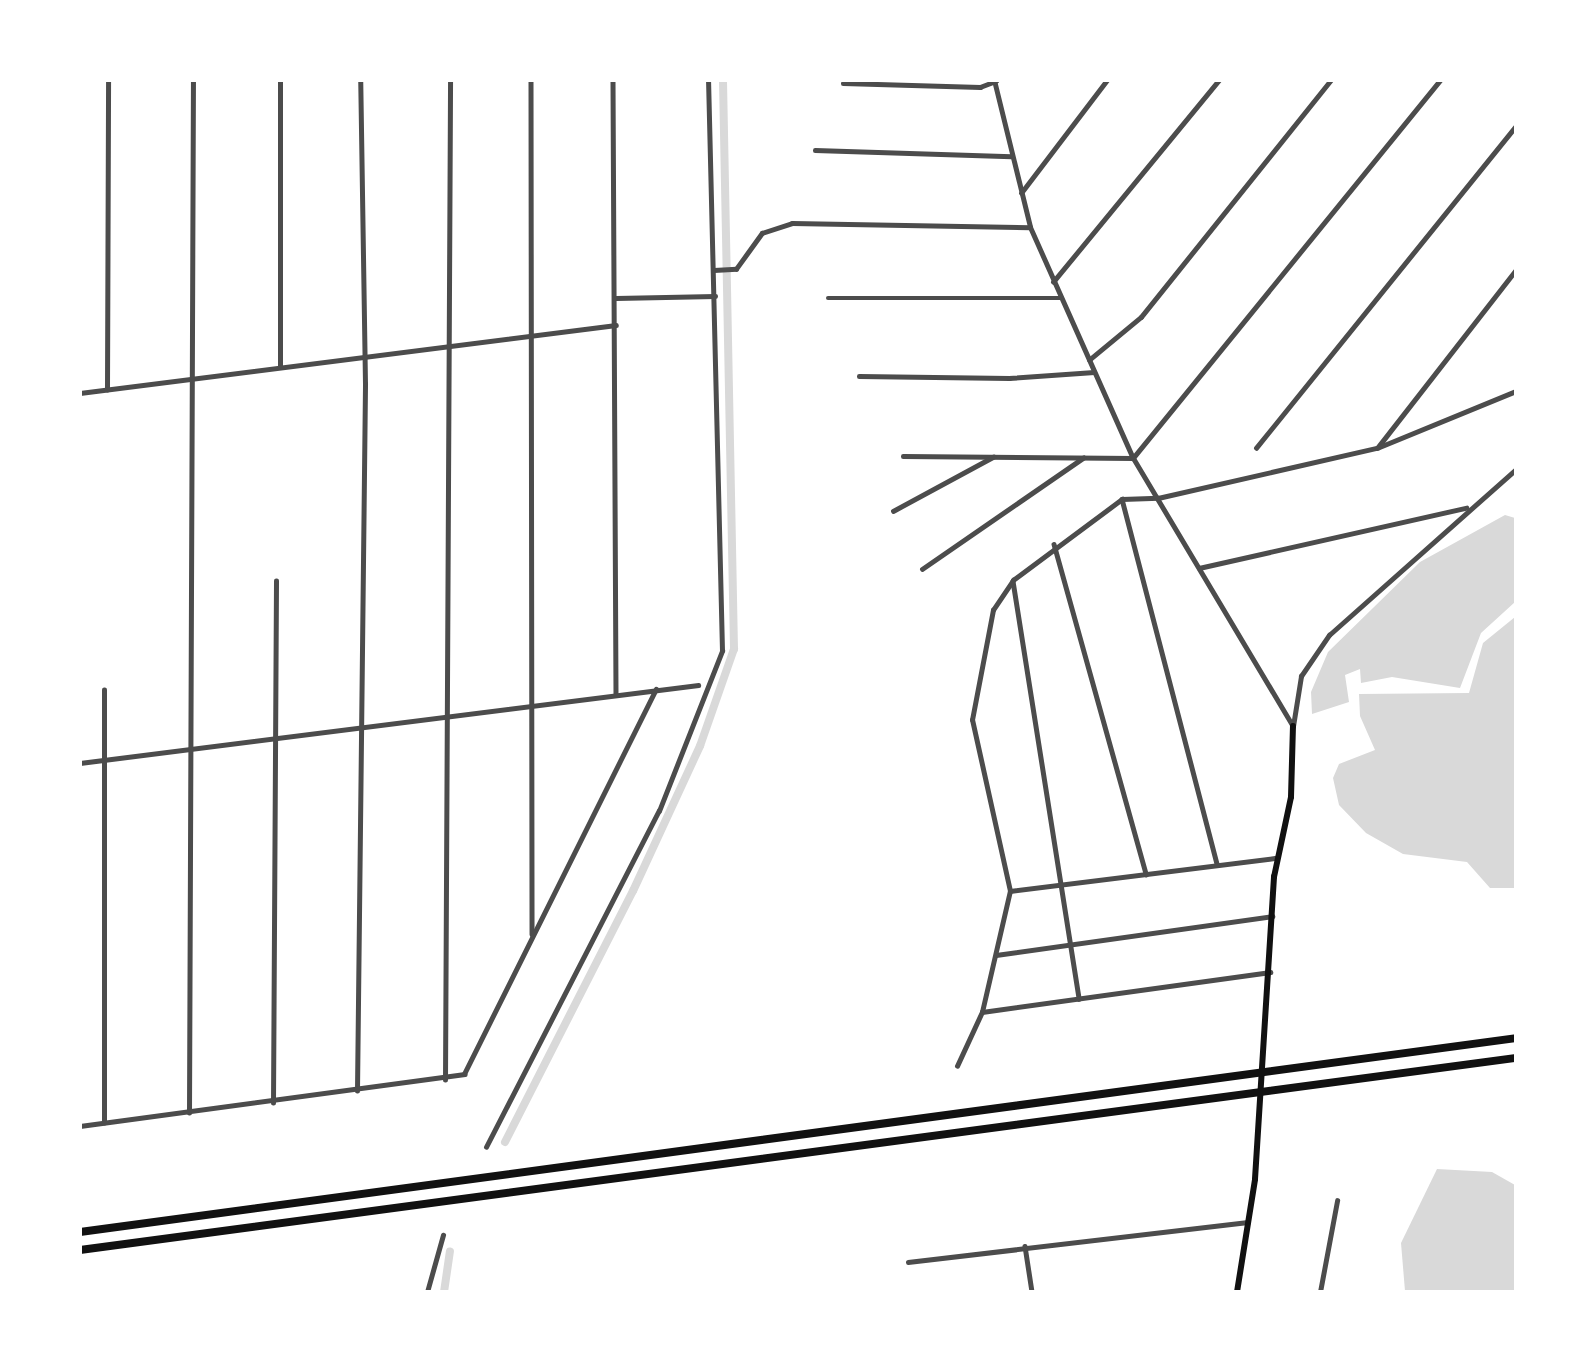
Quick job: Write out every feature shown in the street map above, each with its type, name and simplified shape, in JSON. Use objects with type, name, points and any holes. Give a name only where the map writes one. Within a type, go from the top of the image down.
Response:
[{"type":"highway","points":[[80,1232],[447,1185],[1516,1038]]},
{"type":"highway","points":[[80,1250],[438,1205],[1516,1058]]},
{"type":"main road","points":[[1237,1292],[1248,1222],[1271,972],[1276,858],[1291,797],[1293,726]]},
{"type":"street","points":[[107,390],[108,80]]},
{"type":"street","points":[[189,1113],[193,80]]},
{"type":"street","points":[[280,80],[280,367]]},
{"type":"street","points":[[357,1091],[364,356],[360,80]]},
{"type":"street","points":[[444,1080],[450,80]]},
{"type":"street","points":[[531,80],[532,934]]},
{"type":"street","points":[[613,80],[616,693]]},
{"type":"street","points":[[486,1147],[659,811],[722,651],[708,80]]},
{"type":"street","points":[[1021,193],[1107,80]]},
{"type":"street","points":[[1053,283],[1219,80]]},
{"type":"street","points":[[1089,360],[1142,317],[1331,80]]},
{"type":"street","points":[[1133,458],[1440,80]]},
{"type":"street","points":[[843,83],[995,81],[1030,227],[1133,458],[1293,726]]},
{"type":"street","points":[[1256,448],[1516,126]]},
{"type":"street","points":[[815,150],[1011,156]]},
{"type":"street","points":[[714,270],[736,269],[762,233],[792,223],[1030,227]]},
{"type":"street","points":[[1377,448],[1516,270]]},
{"type":"street","points":[[616,298],[715,296]]},
{"type":"street","points":[[828,298],[1061,298]]},
{"type":"street","points":[[80,393],[616,325]]},
{"type":"street","points":[[859,376],[1009,378],[1094,372]]},
{"type":"street","points":[[957,1066],[982,1012],[1010,891],[972,720],[993,610],[1013,580],[1054,544],[1122,499],[1158,498],[1377,448],[1516,391]]},
{"type":"street","points":[[893,511],[997,455]]},
{"type":"street","points":[[904,456],[1133,458]]},
{"type":"street","points":[[922,569],[1084,458]]},
{"type":"street","points":[[1293,726],[1311,656],[1353,607],[1466,508],[1516,469]]},
{"type":"street","points":[[1122,499],[1217,865]]},
{"type":"street","points":[[1199,568],[1466,508]]},
{"type":"street","points":[[1054,544],[1146,874]]},
{"type":"street","points":[[1013,580],[1079,999]]},
{"type":"street","points":[[273,1103],[275,582]]},
{"type":"street","points":[[80,763],[362,729],[616,693],[698,685]]},
{"type":"street","points":[[80,1126],[444,1080],[470,1065],[532,934],[656,689]]},
{"type":"street","points":[[104,690],[104,1123]]},
{"type":"street","points":[[1010,891],[1276,858]]},
{"type":"street","points":[[996,954],[1272,916]]},
{"type":"street","points":[[982,1012],[1271,972]]},
{"type":"street","points":[[1320,1292],[1337,1201]]},
{"type":"street","points":[[908,1262],[1025,1246],[1248,1222]]},
{"type":"street","points":[[427,1292],[443,1235]]},
{"type":"street","points":[[1025,1246],[1032,1292]]},
{"type":"shaded area","points":[[1505,515],[1515,518],[1515,602],[1481,633],[1460,688],[1392,677],[1361,683],[1360,669],[1345,675],[1349,702],[1312,714],[1311,692],[1328,652],[1420,562]]},
{"type":"shaded area","points":[[1515,617],[1515,888],[1490,888],[1467,862],[1403,854],[1366,833],[1339,805],[1333,778],[1339,764],[1375,750],[1360,716],[1359,694],[1469,693],[1483,643]]},
{"type":"shaded area","points":[[1437,1169],[1492,1172],[1515,1185],[1515,1291],[1405,1291],[1401,1243]]},
{"type":"waterway","points":[[505,1142],[633,891],[700,746],[734,649],[723,80]]},
{"type":"waterway","points":[[444,1292],[450,1251]]}]
